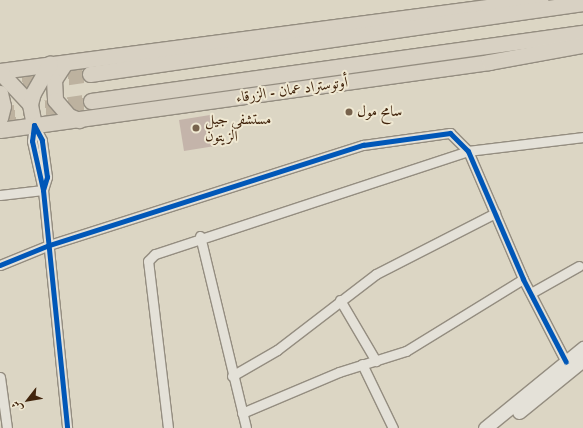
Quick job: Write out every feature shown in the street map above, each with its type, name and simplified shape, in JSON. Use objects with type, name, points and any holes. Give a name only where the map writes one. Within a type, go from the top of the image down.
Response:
[{"type":"highway","points":[[0,71],[540,0]]},
{"type":"highway","points":[[90,74],[583,4]]},
{"type":"highway","name":"أوتوستراد عمان - الزرقاء","points":[[91,101],[583,33]]},
{"type":"highway","name":"أوتوستراد عمان - الزرقاء","points":[[0,130],[489,62],[583,45]]},
{"type":"highway","points":[[65,63],[54,80],[55,100],[69,116],[78,120]]},
{"type":"highway","points":[[34,125],[30,104],[37,83],[50,64]]},
{"type":"highway","points":[[0,71],[30,104]]},
{"type":"highway","points":[[0,93],[3,106],[0,118]]},
{"type":"main road","points":[[485,428],[583,348]]},
{"type":"main road","points":[[499,428],[583,360]]},
{"type":"street","points":[[34,125],[32,142],[43,190],[67,428]]},
{"type":"street","points":[[0,265],[49,245],[363,145],[450,133],[468,151],[523,279],[566,362]]},
{"type":"street","points":[[168,428],[148,261],[155,254],[200,236],[468,151],[583,137]]},
{"type":"street","points":[[0,195],[43,190]]},
{"type":"street","points":[[232,376],[277,350],[340,300],[390,266],[495,214]]},
{"type":"street","points":[[200,236],[232,376],[246,428]]},
{"type":"street","points":[[531,293],[579,266]]},
{"type":"street","points":[[242,413],[362,364],[376,361],[419,344],[523,279]]},
{"type":"street","points":[[340,300],[376,361]]},
{"type":"street","points":[[362,364],[393,428]]},
{"type":"street","points":[[0,378],[7,428]]},
{"type":"building","name":"مستشفى جيل الزيتون","points":[[210,115],[215,146],[184,151],[179,120]]},
{"type":"tunnel","points":[[0,87],[90,74]]},
{"type":"tunnel","points":[[0,114],[91,101]]},
{"type":"cycle path","points":[[43,190],[47,177],[42,140],[34,125],[32,141],[43,190],[67,428]]},
{"type":"cycle path","points":[[0,265],[49,245],[363,145],[450,133],[468,151],[523,279],[566,362]]},
{"type":"place","name":"سامح مول","points":[[349,112]]},
{"type":"place","name":"مستشفى جيل الزيتون","points":[[196,128]]}]
